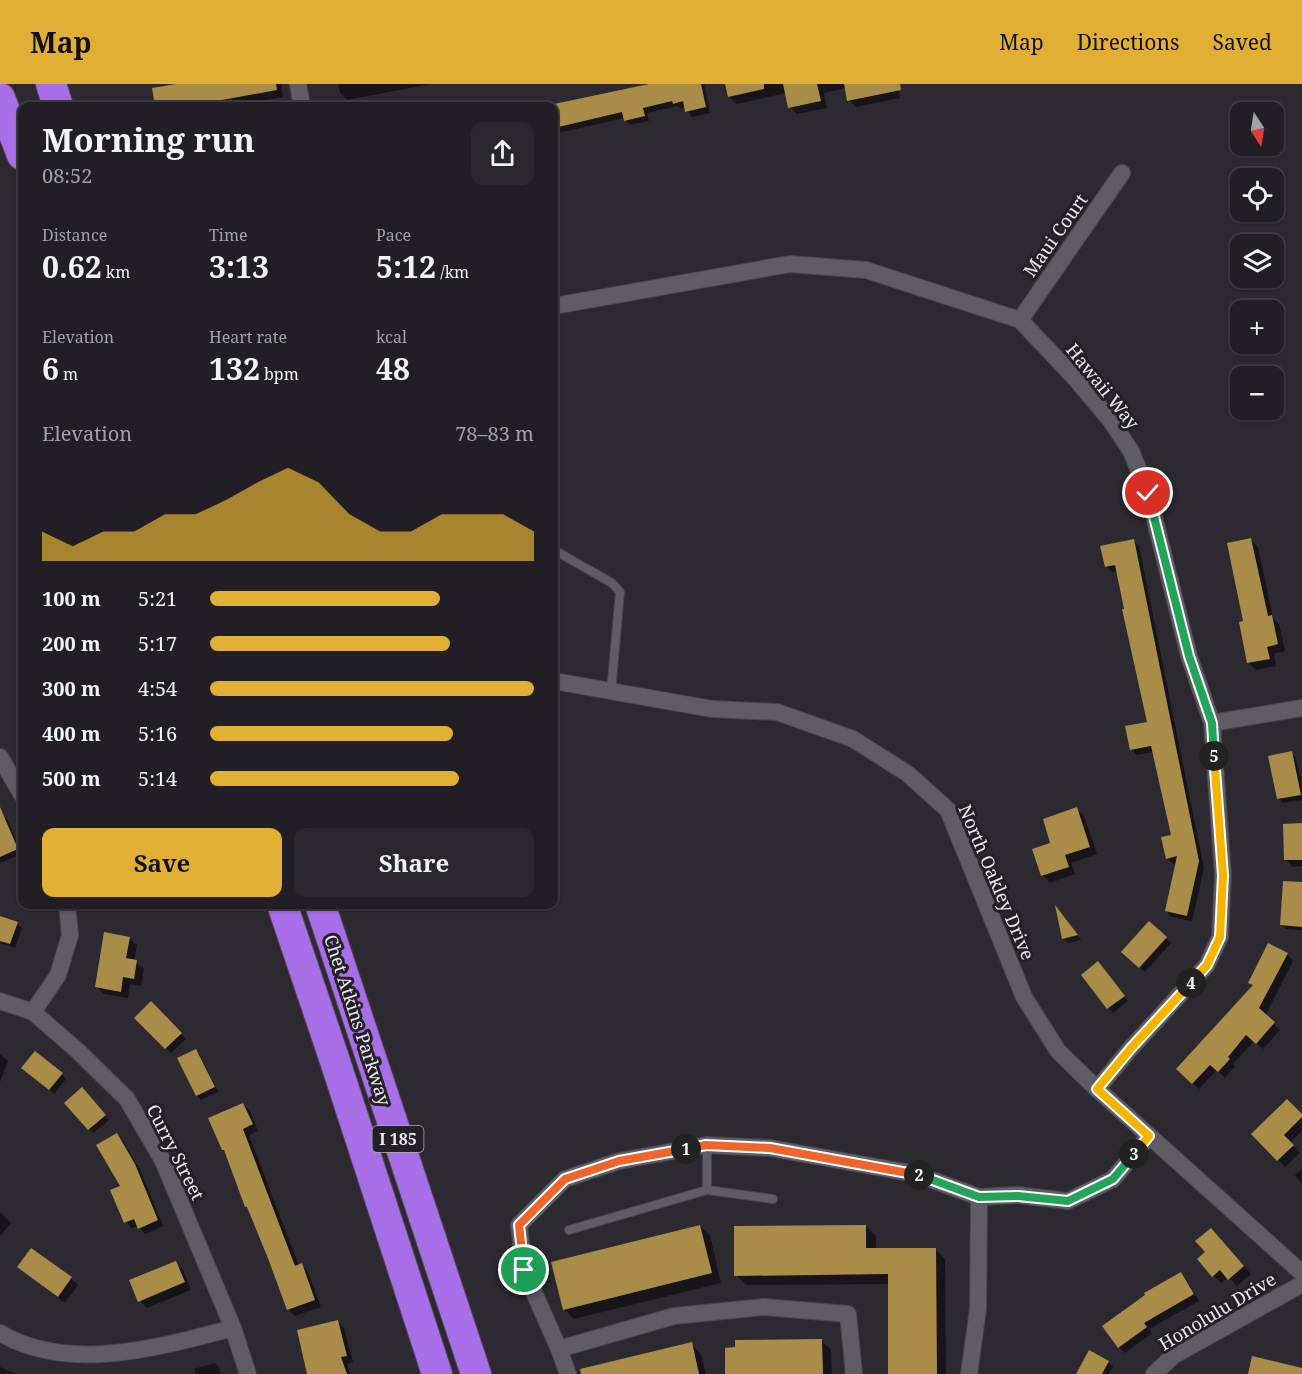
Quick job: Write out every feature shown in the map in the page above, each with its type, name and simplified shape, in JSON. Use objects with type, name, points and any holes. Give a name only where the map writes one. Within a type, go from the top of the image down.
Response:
[{"type":"highway","points":[[12,84],[18,104]]},
{"type":"highway","points":[[51,84],[57,102]]},
{"type":"highway","points":[[72,84],[77,102]]},
{"type":"highway","points":[[0,98],[18,145]]},
{"type":"highway","name":"Chet Atkins Parkway","points":[[284,909],[437,1374]]},
{"type":"highway","name":"Chet Atkins Parkway","points":[[322,909],[476,1374]]},
{"type":"street","points":[[298,84],[301,102]]},
{"type":"street","name":"Maui Court","points":[[1020,320],[1122,173]]},
{"type":"street","name":"Hawaii Way","points":[[558,305],[790,264],[866,270],[1020,320],[1074,377],[1111,422],[1131,451],[1148,493],[1189,656],[1212,723],[1223,875],[1220,937],[1207,965],[1097,1089]]},
{"type":"street","name":"North Oakley Drive","points":[[558,682],[712,710],[777,712],[854,739],[908,774],[948,810],[1024,996],[1059,1051],[1097,1089],[1302,1274]]},
{"type":"street","points":[[1212,723],[1302,708]]},
{"type":"street","points":[[0,757],[18,788]]},
{"type":"street","points":[[33,1012],[58,975],[70,934],[67,909]]},
{"type":"street","name":"Curry Street","points":[[0,1001],[33,1012],[79,1052],[127,1099],[162,1161],[233,1328],[248,1374]]},
{"type":"street","points":[[568,1374],[524,1270],[519,1225],[565,1179],[619,1161],[706,1145],[770,1148],[916,1174],[979,1197],[1018,1196],[1068,1201],[1113,1179],[1149,1136]]},
{"type":"street","points":[[969,1374],[978,1309],[979,1197]]},
{"type":"street","name":"Honolulu Drive","points":[[1154,1374],[1173,1356],[1302,1284]]},
{"type":"street","points":[[559,1349],[674,1316],[764,1307],[827,1312],[848,1314],[854,1374]]},
{"type":"street","points":[[0,1333],[42,1353],[81,1358],[130,1355],[233,1328]]},
{"type":"lane","points":[[558,552],[612,583],[620,592],[610,692]]},
{"type":"lane","points":[[706,1145],[707,1190]]},
{"type":"lane","points":[[569,1230],[707,1190],[773,1199]]},
{"type":"building","points":[[176,84],[276,84],[277,90],[211,102],[154,102],[152,88]]},
{"type":"building","points":[[649,84],[701,84],[706,107],[685,112],[683,101],[673,104],[672,101],[643,108],[645,116],[624,121],[622,112],[558,127],[558,103]]},
{"type":"building","points":[[725,84],[764,84],[764,89],[728,97]]},
{"type":"building","points":[[783,84],[817,84],[821,101],[788,108]]},
{"type":"building","points":[[844,84],[900,84],[901,90],[847,101]]},
{"type":"building","points":[[1251,538],[1268,616],[1272,615],[1278,644],[1267,647],[1270,659],[1247,663],[1239,622],[1243,621],[1227,543]]},
{"type":"building","points":[[1134,539],[1199,861],[1187,916],[1165,911],[1177,856],[1166,859],[1161,837],[1171,835],[1151,746],[1130,750],[1125,726],[1147,722],[1122,609],[1124,609],[1115,565],[1105,567],[1100,546]]},
{"type":"building","points":[[1292,751],[1301,795],[1277,799],[1268,756]]},
{"type":"building","points":[[0,807],[18,849],[0,857]]},
{"type":"building","points":[[1077,807],[1090,847],[1065,855],[1069,867],[1041,876],[1032,849],[1050,843],[1043,819]]},
{"type":"building","points":[[1302,823],[1302,860],[1284,860],[1283,824]]},
{"type":"building","points":[[1283,881],[1302,882],[1302,927],[1280,925]]},
{"type":"building","points":[[1055,905],[1078,935],[1062,939]]},
{"type":"building","points":[[0,916],[18,922],[10,944],[0,941]]},
{"type":"building","points":[[1149,921],[1167,937],[1139,968],[1121,952]]},
{"type":"building","points":[[104,932],[130,937],[126,958],[137,960],[134,979],[123,977],[121,992],[95,987]]},
{"type":"building","points":[[1268,943],[1288,953],[1259,1008],[1275,1022],[1256,1044],[1246,1035],[1218,1072],[1210,1065],[1192,1084],[1176,1069],[1253,985],[1248,983]]},
{"type":"building","points":[[1098,961],[1125,996],[1107,1009],[1081,975]]},
{"type":"building","points":[[151,1001],[182,1033],[165,1049],[134,1018]]},
{"type":"building","points":[[196,1049],[215,1087],[196,1096],[177,1058]]},
{"type":"building","points":[[35,1051],[63,1073],[49,1090],[21,1068]]},
{"type":"building","points":[[82,1087],[106,1115],[88,1130],[64,1103]]},
{"type":"building","points":[[1287,1099],[1302,1114],[1302,1117],[1284,1135],[1294,1145],[1277,1161],[1251,1134]]},
{"type":"building","points":[[243,1103],[253,1124],[243,1129],[295,1266],[302,1263],[315,1300],[287,1310],[224,1150],[208,1118]]},
{"type":"building","points":[[117,1133],[135,1164],[158,1220],[138,1229],[134,1219],[124,1223],[110,1190],[120,1186],[96,1145]]},
{"type":"building","points":[[700,1225],[712,1273],[563,1310],[551,1262]]},
{"type":"building","points":[[866,1225],[866,1248],[936,1248],[937,1374],[888,1374],[888,1274],[734,1276],[734,1226]]},
{"type":"building","points":[[1211,1228],[1244,1266],[1228,1280],[1220,1270],[1212,1277],[1197,1259],[1205,1252],[1195,1241]]},
{"type":"building","points":[[31,1248],[72,1277],[58,1297],[17,1267]]},
{"type":"building","points":[[176,1261],[185,1282],[138,1302],[129,1280]]},
{"type":"building","points":[[1181,1272],[1194,1294],[1144,1323],[1147,1327],[1118,1348],[1102,1326],[1145,1295],[1144,1293]]},
{"type":"building","points":[[338,1320],[347,1356],[341,1357],[347,1374],[307,1374],[297,1330]]},
{"type":"building","points":[[822,1339],[823,1374],[725,1374],[725,1348],[735,1347],[735,1340]]},
{"type":"building","points":[[692,1342],[699,1374],[581,1374],[580,1369]]},
{"type":"building","points":[[1089,1350],[1109,1361],[1102,1374],[1076,1374]]},
{"type":"building","points":[[1252,1356],[1302,1368],[1302,1374],[1248,1374]]},
{"type":"route","points":[[524,1270],[519,1225],[565,1179],[619,1161],[706,1145],[770,1148],[916,1174],[979,1197],[1018,1196],[1068,1201],[1113,1179],[1149,1136],[1097,1089],[1207,965],[1220,937],[1223,875],[1212,723],[1189,656],[1148,493]]}]
